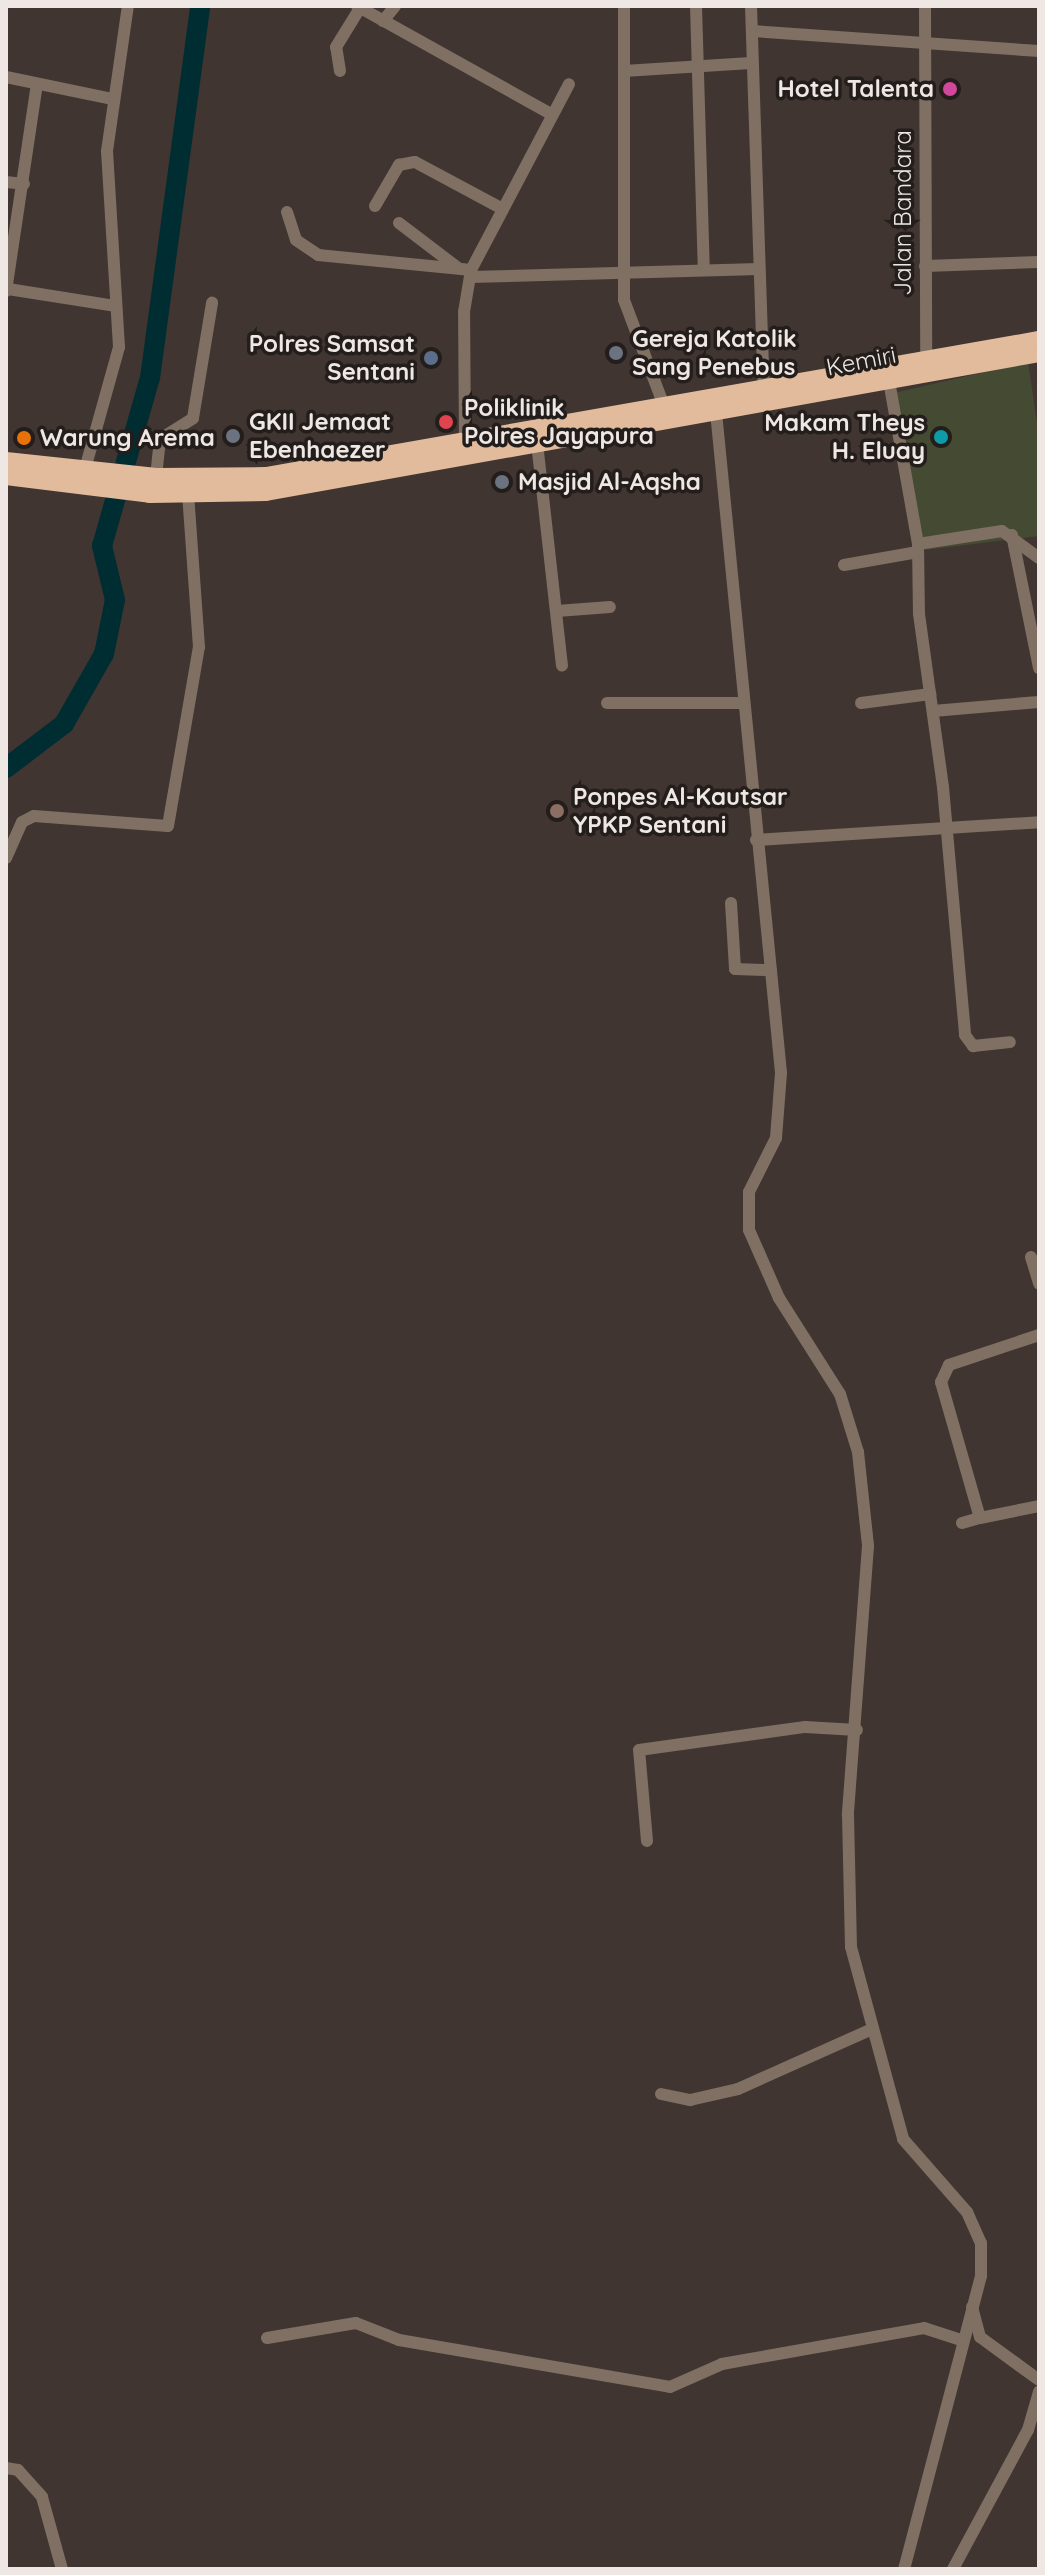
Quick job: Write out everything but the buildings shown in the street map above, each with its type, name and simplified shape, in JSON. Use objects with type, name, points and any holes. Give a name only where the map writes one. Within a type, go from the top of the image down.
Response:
[{"type":"highway","name":"Kemiri","points":[[266,484],[926,366],[1039,340]]},
{"type":"highway","name":"Kemiri","points":[[667,413],[716,412],[764,396],[889,381],[926,366],[1039,353]]},
{"type":"highway","name":"Kemiri","points":[[465,449],[537,443],[622,421]]},
{"type":"highway","points":[[6,461],[153,483],[266,484]]},
{"type":"highway","points":[[6,476],[88,475]]},
{"type":"highway","points":[[153,483],[188,495],[266,484]]},
{"type":"street","points":[[88,475],[115,377],[115,306],[107,183],[112,99],[128,6]]},
{"type":"street","points":[[383,21],[395,6]]},
{"type":"street","points":[[624,6],[626,311],[667,413]]},
{"type":"street","points":[[696,6],[704,269]]},
{"type":"street","points":[[751,6],[764,396]]},
{"type":"street","name":"Jalan Bandara","points":[[925,6],[926,366]]},
{"type":"street","points":[[340,71],[336,47],[358,7],[551,114]]},
{"type":"street","points":[[752,31],[1039,51]]},
{"type":"street","points":[[624,71],[751,63]]},
{"type":"street","points":[[6,77],[112,99]]},
{"type":"street","points":[[37,84],[7,290],[115,306]]},
{"type":"street","points":[[465,449],[466,272],[569,84]]},
{"type":"street","points":[[375,206],[399,165],[415,162],[499,207]]},
{"type":"street","points":[[6,182],[24,184]]},
{"type":"street","points":[[287,212],[296,240],[318,255],[466,272],[624,273],[759,269]]},
{"type":"street","points":[[399,223],[466,272]]},
{"type":"street","points":[[925,266],[1039,262]]},
{"type":"street","points":[[153,483],[161,437],[193,418],[212,303]]},
{"type":"street","points":[[889,381],[918,548],[930,694],[947,824],[967,1042],[1010,1042]]},
{"type":"street","points":[[716,412],[771,970],[779,1121],[753,1180],[748,1221],[772,1287],[836,1386],[858,1452],[870,1588],[857,1730],[848,1925],[872,2029],[903,2139],[978,2233],[981,2276],[962,2338],[904,2569]]},
{"type":"street","points":[[537,443],[562,666]]},
{"type":"street","points":[[6,858],[22,822],[34,816],[168,826],[199,647],[188,495]]},
{"type":"street","points":[[1012,535],[1039,668]]},
{"type":"street","points":[[844,565],[918,548],[1012,535],[1039,558]]},
{"type":"street","points":[[557,611],[610,607]]},
{"type":"street","points":[[861,703],[930,694]]},
{"type":"street","points":[[933,711],[1039,702]]},
{"type":"street","points":[[607,703],[743,703]]},
{"type":"street","points":[[756,840],[947,824],[1039,822]]},
{"type":"street","points":[[731,903],[735,969],[771,970]]},
{"type":"street","points":[[1031,1257],[1039,1284]]},
{"type":"street","points":[[980,1518],[941,1375],[956,1363],[1039,1335]]},
{"type":"street","points":[[962,1523],[1039,1506]]},
{"type":"street","points":[[647,1841],[639,1750],[805,1727],[857,1730]]},
{"type":"street","points":[[661,2094],[682,2101],[726,2093],[872,2029]]},
{"type":"street","points":[[972,2307],[980,2337],[1039,2380]]},
{"type":"street","points":[[267,2338],[356,2323],[399,2340],[670,2387],[722,2364],[924,2328],[962,2338],[980,2337]]},
{"type":"street","points":[[953,2569],[1028,2430],[1039,2392]]},
{"type":"street","points":[[6,2468],[18,2470],[42,2497],[62,2569]]},
{"type":"green space","points":[[1028,362],[1039,436],[1039,536],[925,550],[894,393]]},
{"type":"waterway","points":[[6,768],[64,724],[104,654],[115,600],[102,546],[150,378],[200,6]]},
{"type":"place","name":"Hotel Talenta","points":[[950,89]]},
{"type":"place","name":"Gereja Katolik Sang Penebus","points":[[616,353]]},
{"type":"place","name":"Polres Samsat Sentani","points":[[431,358]]},
{"type":"place","name":"Poliklinik Polres Jayapura","points":[[446,422]]},
{"type":"place","name":"GKII Jemaat Ebenhaezer","points":[[233,436]]},
{"type":"place","name":"Makam Theys H. Eluay","points":[[941,437]]},
{"type":"place","name":"Warung Arema","points":[[24,438]]},
{"type":"place","name":"Masjid Al-Aqsha","points":[[502,482]]},
{"type":"place","name":"Ponpes Al-Kautsar YPKP Sentani","points":[[557,811]]}]
